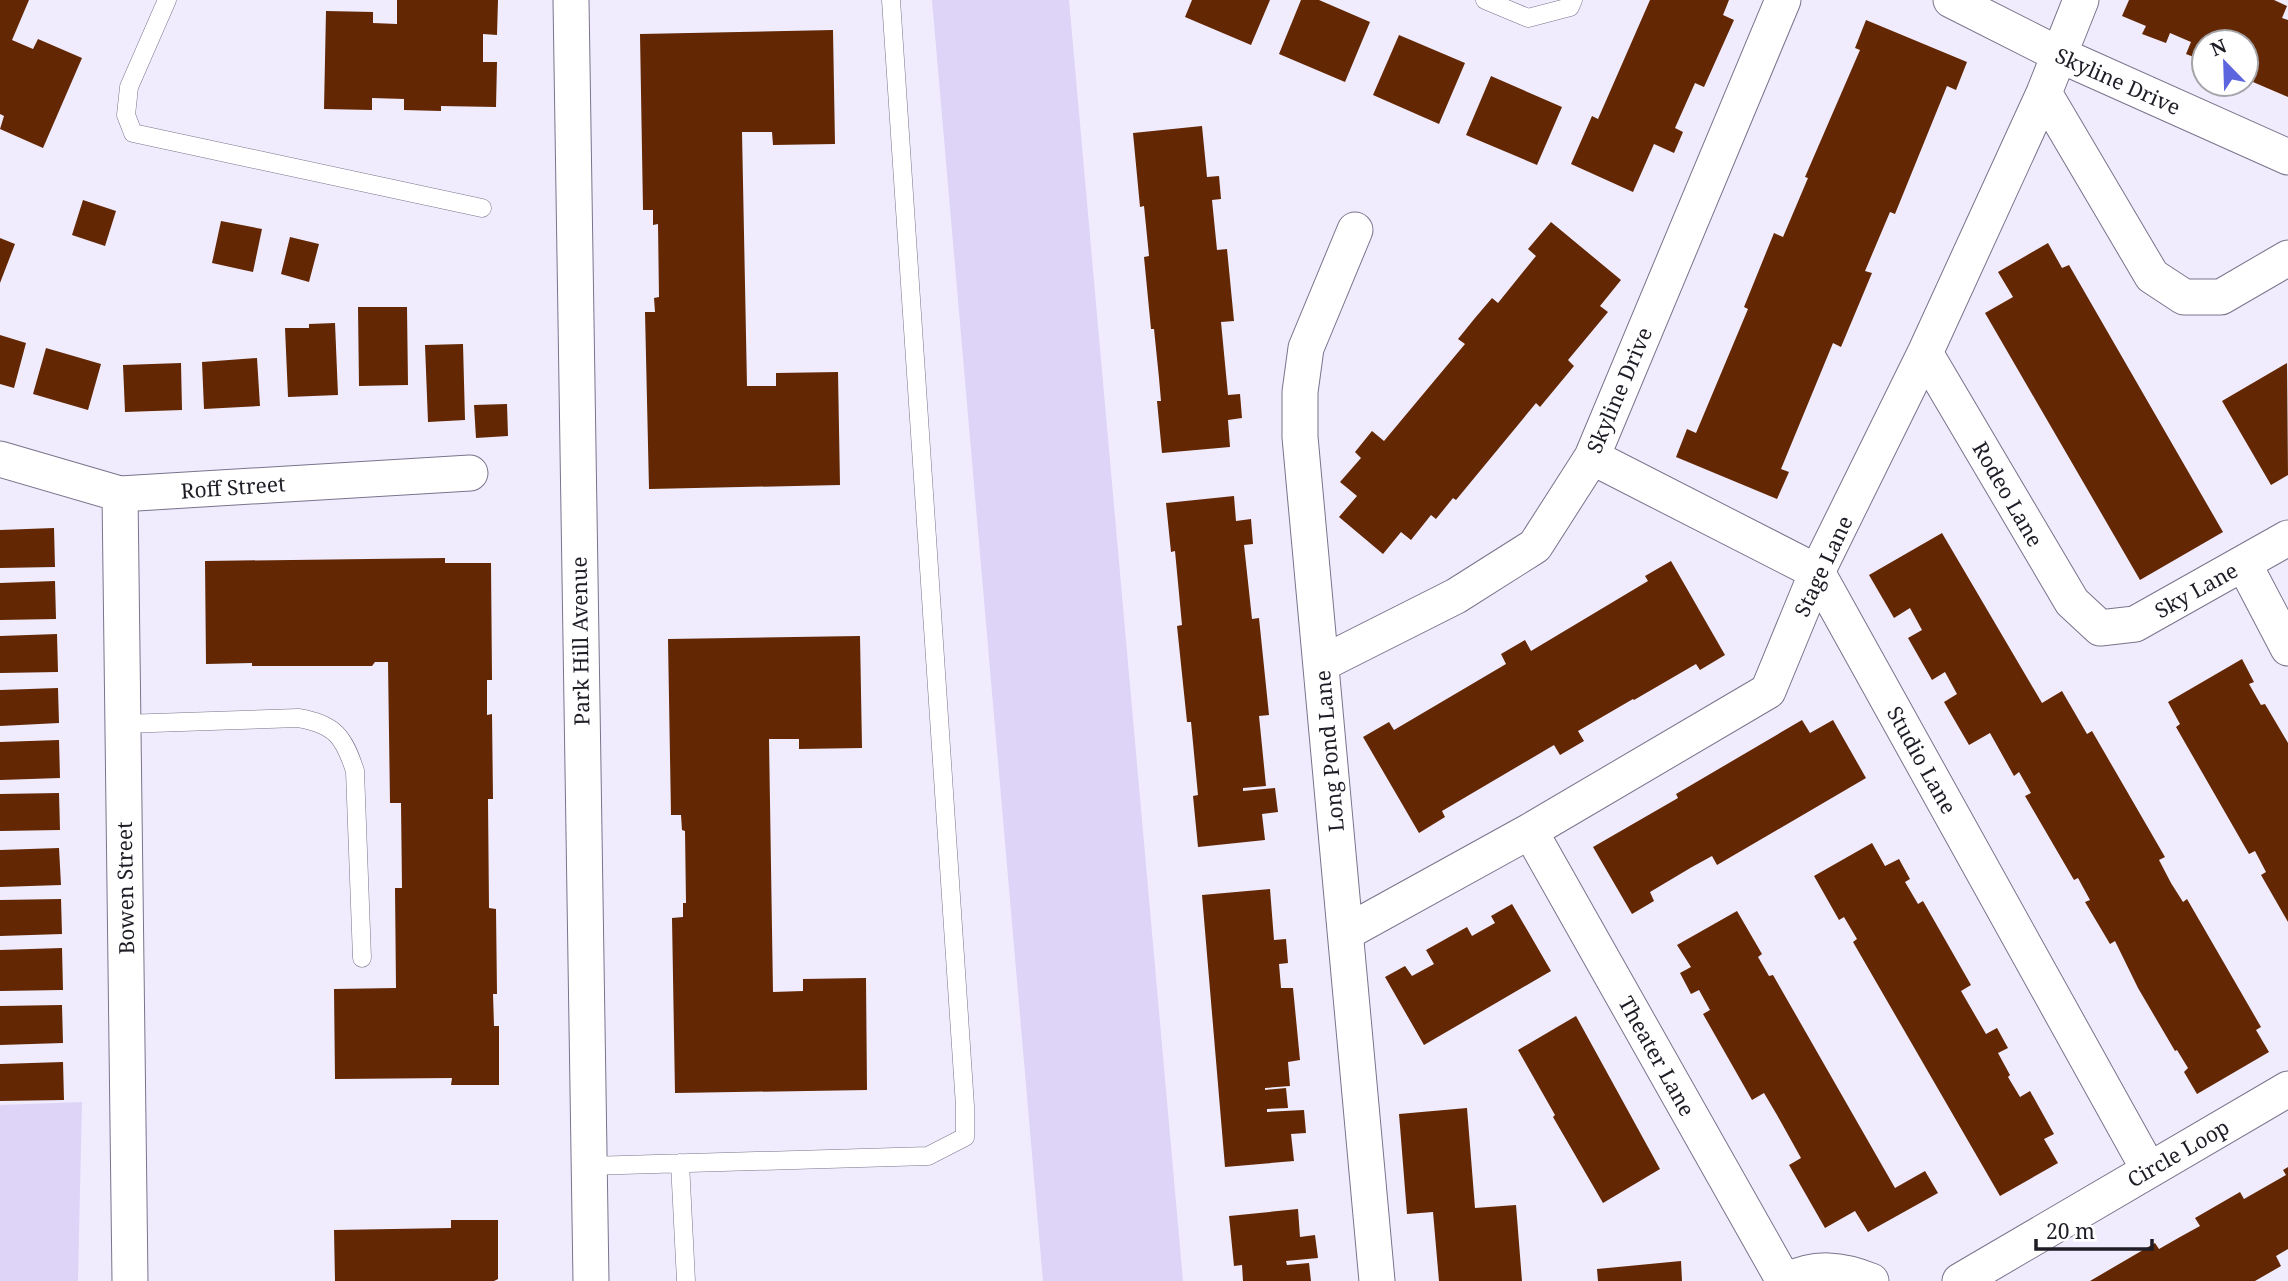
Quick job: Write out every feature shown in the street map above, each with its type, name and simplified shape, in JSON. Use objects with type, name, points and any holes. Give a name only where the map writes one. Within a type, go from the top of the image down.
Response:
[{"type":"street","name":"Park Hill Avenue","points":[[572,0],[591,1281]]},
{"type":"street","name":"Skyline Drive","points":[[1321,664],[1456,596],[1535,546],[1592,457],[1783,0]]},
{"type":"street","name":"Skyline Drive","points":[[1951,0],[2060,55],[2288,157]]},
{"type":"street","name":"Stage Lane","points":[[1347,932],[1530,831],[1768,691],[1818,572],[1925,353],[2044,93],[2081,0]]},
{"type":"street","name":"Skyline Drive","points":[[2044,93],[2152,276],[2184,297],[2221,297],[2288,258]]},
{"type":"street","name":"Long Pond Lane","points":[[1355,230],[1306,348],[1300,393],[1300,437],[1377,1281]]},
{"type":"street","name":"Rodeo Lane","points":[[1925,353],[2072,602],[2100,628]]},
{"type":"street","points":[[1592,457],[1818,572]]},
{"type":"street","name":"Roff Street","points":[[0,459],[120,494],[471,473]]},
{"type":"street","name":"Bowen Street","points":[[120,494],[130,1281]]},
{"type":"street","name":"Sky Lane","points":[[2100,628],[2135,624],[2288,538]]},
{"type":"street","points":[[2244,564],[2288,648]]},
{"type":"street","name":"Studio Lane","points":[[1818,572],[2149,1170]]},
{"type":"street","name":"Theater Lane","points":[[1530,831],[1785,1281]]},
{"type":"street","name":"Circle Loop","points":[[1960,1281],[2288,1089]]},
{"type":"street","points":[[1785,1281],[1824,1269],[1850,1272],[1871,1281]]},
{"type":"lane","points":[[167,0],[129,87],[126,116],[133,133],[482,208]]},
{"type":"lane","points":[[589,1166],[928,1156],[965,1138],[891,0]]},
{"type":"lane","points":[[1485,0],[1528,18],[1570,7],[1573,0]]},
{"type":"lane","points":[[123,724],[298,718],[315,721],[338,733],[355,771],[362,958]]},
{"type":"lane","points":[[680,1163],[686,1281]]},
{"type":"shaded area","points":[[932,0],[1069,0],[1183,1281],[1043,1281]]},
{"type":"shaded area","points":[[82,1102],[78,1281],[0,1281],[0,1105]]},
{"type":"building","points":[[0,0],[29,0],[12,40],[33,49],[38,39],[82,58],[43,148],[0,129],[4,116],[0,114]]},
{"type":"building","points":[[397,0],[498,0],[497,35],[483,34],[483,62],[497,62],[496,107],[441,106],[441,111],[404,110],[404,99],[372,98],[372,110],[324,109],[326,11],[373,12],[373,23],[397,24]]},
{"type":"building","points":[[1192,0],[1270,0],[1251,45],[1185,17]]},
{"type":"building","points":[[1301,0],[1319,0],[1370,22],[1345,82],[1279,54]]},
{"type":"building","points":[[1650,0],[1729,0],[1723,15],[1734,20],[1704,87],[1695,83],[1675,128],[1683,132],[1674,153],[1654,144],[1633,192],[1571,164],[1592,116],[1598,119]]},
{"type":"building","points":[[2129,0],[2274,0],[2287,6],[2282,18],[2288,20],[2288,97],[2260,85],[2260,28],[2190,28],[2190,42],[2170,33],[2166,43],[2142,34],[2146,26],[2122,16]]},
{"type":"building","points":[[1866,20],[1967,62],[1956,90],[1947,86],[1895,214],[1890,212],[1865,271],[1872,273],[1841,347],[1833,343],[1781,469],[1789,472],[1777,499],[1676,457],[1687,429],[1696,433],[1748,309],[1744,307],[1774,233],[1783,237],[1808,178],[1805,177],[1860,50],[1855,48]]},
{"type":"building","points":[[833,30],[835,144],[773,145],[772,132],[742,132],[747,386],[776,386],[776,373],[838,372],[840,485],[649,489],[645,312],[655,312],[654,298],[659,297],[658,224],[653,225],[653,210],[643,210],[640,34]]},
{"type":"building","points":[[1399,35],[1465,63],[1439,124],[1373,95]]},
{"type":"building","points":[[1491,76],[1562,107],[1537,165],[1466,135]]},
{"type":"building","points":[[1202,126],[1207,177],[1219,176],[1221,199],[1212,200],[1217,250],[1227,249],[1234,321],[1221,322],[1228,395],[1240,394],[1242,418],[1228,420],[1230,447],[1162,453],[1157,401],[1161,401],[1159,378],[1144,257],[1149,256],[1144,206],[1140,207],[1133,133]]},
{"type":"building","points":[[83,200],[116,211],[105,246],[72,235]]},
{"type":"building","points":[[221,221],[262,229],[253,272],[212,263]]},
{"type":"building","points":[[1551,222],[1621,280],[1600,306],[1608,312],[1568,360],[1574,366],[1540,407],[1536,403],[1456,500],[1453,498],[1436,519],[1431,515],[1411,540],[1401,532],[1383,554],[1339,517],[1357,496],[1340,482],[1361,458],[1355,452],[1372,431],[1384,441],[1465,344],[1458,339],[1475,318],[1492,298],[1498,303],[1536,256],[1528,249]]},
{"type":"building","points":[[290,237],[319,244],[309,282],[281,274]]},
{"type":"building","points":[[0,238],[15,244],[0,283]]},
{"type":"building","points":[[2048,243],[2062,268],[2069,265],[2223,532],[2140,580],[1985,313],[2013,297],[1998,272]]},
{"type":"building","points":[[358,307],[407,307],[408,385],[359,386]]},
{"type":"building","points":[[335,323],[338,395],[288,397],[285,328],[309,328],[309,324]]},
{"type":"building","points":[[0,335],[26,343],[14,388],[0,384]]},
{"type":"building","points":[[463,344],[465,420],[428,422],[425,345]]},
{"type":"building","points":[[46,348],[101,364],[88,410],[33,394]]},
{"type":"building","points":[[257,358],[260,406],[204,409],[202,362]]},
{"type":"building","points":[[181,363],[182,410],[125,412],[123,365]]},
{"type":"building","points":[[2287,363],[2288,475],[2271,485],[2222,401]]},
{"type":"building","points":[[507,404],[508,436],[476,438],[474,405]]},
{"type":"building","points":[[1234,496],[1236,521],[1251,519],[1253,544],[1244,545],[1252,619],[1259,618],[1269,715],[1259,716],[1266,786],[1243,788],[1243,791],[1275,788],[1278,812],[1262,814],[1265,840],[1198,847],[1193,796],[1198,795],[1177,626],[1182,625],[1175,551],[1171,552],[1166,503]]},
{"type":"building","points":[[54,528],[55,567],[0,568],[0,530]]},
{"type":"building","points":[[1942,533],[2042,703],[2062,691],[2087,734],[2092,731],[2165,857],[2159,860],[2171,883],[2183,902],[2187,899],[2261,1027],[2256,1030],[2269,1052],[2197,1094],[2184,1072],[2188,1068],[2138,988],[2115,941],[2110,944],[2085,902],[2090,900],[2078,878],[2074,880],[2025,796],[2031,793],[2019,772],[2014,776],[1990,733],[1969,745],[1944,702],[1957,694],[1945,672],[1932,680],[1908,638],[1922,630],[1910,608],[1894,618],[1869,575]]},
{"type":"building","points":[[445,558],[445,563],[491,563],[492,680],[487,680],[487,715],[492,714],[493,799],[488,799],[489,908],[496,909],[497,994],[493,994],[494,1026],[499,1026],[499,1085],[451,1085],[452,1078],[335,1079],[334,989],[396,988],[395,888],[402,888],[401,803],[390,803],[388,662],[375,662],[372,666],[206,664],[205,561]]},
{"type":"building","points":[[1671,561],[1725,655],[1700,670],[1696,664],[1633,699],[1578,731],[1584,741],[1560,755],[1554,745],[1442,811],[1445,817],[1419,833],[1363,737],[1389,722],[1394,730],[1506,664],[1501,654],[1525,640],[1531,651],[1648,581],[1645,576]]},
{"type":"building","points":[[55,581],[56,619],[0,620],[0,583]]},
{"type":"building","points":[[57,634],[58,672],[0,673],[0,636]]},
{"type":"building","points":[[860,636],[862,748],[799,749],[799,739],[769,739],[773,992],[803,991],[803,979],[866,978],[867,1090],[675,1093],[672,918],[683,917],[683,903],[686,903],[685,831],[682,830],[681,815],[671,815],[668,639]]},
{"type":"building","points":[[2242,659],[2254,682],[2249,684],[2261,705],[2265,704],[2288,743],[2288,922],[2261,875],[2266,872],[2255,851],[2249,854],[2176,727],[2180,724],[2168,702]]},
{"type":"building","points":[[58,688],[59,723],[0,726],[0,690]]},
{"type":"building","points":[[1802,720],[1810,733],[1833,720],[1866,778],[1717,865],[1712,856],[1692,867],[1650,892],[1654,901],[1632,914],[1593,847],[1678,798],[1676,794]]},
{"type":"building","points":[[59,740],[60,778],[0,780],[0,742]]},
{"type":"building","points":[[59,793],[60,830],[0,831],[0,794]]},
{"type":"building","points":[[1872,843],[1885,866],[1899,859],[1910,879],[1905,882],[1918,904],[1923,901],[1971,985],[1961,991],[1986,1034],[1997,1028],[2008,1048],[1998,1053],[2010,1075],[2008,1077],[2020,1097],[2030,1091],[2054,1134],[2044,1139],[2058,1163],[2000,1196],[1853,942],[1857,939],[1844,917],[1839,920],[1814,876]]},
{"type":"building","points":[[59,848],[61,885],[0,887],[0,850]]},
{"type":"building","points":[[1270,889],[1274,940],[1286,939],[1288,963],[1279,964],[1281,988],[1293,988],[1300,1060],[1288,1062],[1290,1086],[1265,1088],[1286,1088],[1288,1108],[1267,1109],[1267,1112],[1304,1110],[1306,1133],[1291,1134],[1294,1161],[1225,1167],[1202,895]]},
{"type":"building","points":[[61,899],[62,934],[0,936],[0,900]]},
{"type":"building","points":[[1512,904],[1551,971],[1424,1045],[1385,977],[1405,966],[1412,976],[1434,964],[1426,950],[1467,927],[1472,936],[1495,923],[1491,916]]},
{"type":"building","points":[[1737,911],[1762,954],[1758,957],[1769,976],[1773,975],[1895,1188],[1925,1171],[1938,1193],[1868,1232],[1855,1211],[1825,1228],[1789,1165],[1801,1158],[1777,1115],[1764,1093],[1752,1100],[1703,1014],[1710,1010],[1699,990],[1691,994],[1680,973],[1691,967],[1677,945]]},
{"type":"building","points":[[62,948],[63,990],[0,991],[0,950]]},
{"type":"building","points":[[62,1005],[63,1043],[0,1045],[0,1006]]},
{"type":"building","points":[[1576,1016],[1660,1169],[1603,1203],[1518,1050]]},
{"type":"building","points":[[63,1062],[64,1100],[0,1101],[0,1064]]},
{"type":"building","points":[[1467,1108],[1475,1208],[1516,1205],[1522,1281],[1439,1281],[1433,1212],[1407,1214],[1399,1114]]},
{"type":"building","points":[[2288,1167],[2288,1249],[2276,1256],[2281,1266],[2255,1281],[2090,1281],[2155,1243],[2159,1249],[2200,1226],[2195,1218],[2240,1192],[2244,1199],[2286,1175],[2283,1170]]},
{"type":"building","points":[[1298,1209],[1300,1237],[1315,1235],[1318,1258],[1286,1261],[1287,1265],[1309,1263],[1311,1281],[1243,1281],[1242,1265],[1234,1266],[1229,1216]]},
{"type":"building","points":[[451,1220],[498,1220],[498,1279],[335,1281],[334,1230],[451,1228]]},
{"type":"building","points":[[1681,1261],[1682,1281],[1598,1281],[1597,1269]]}]
